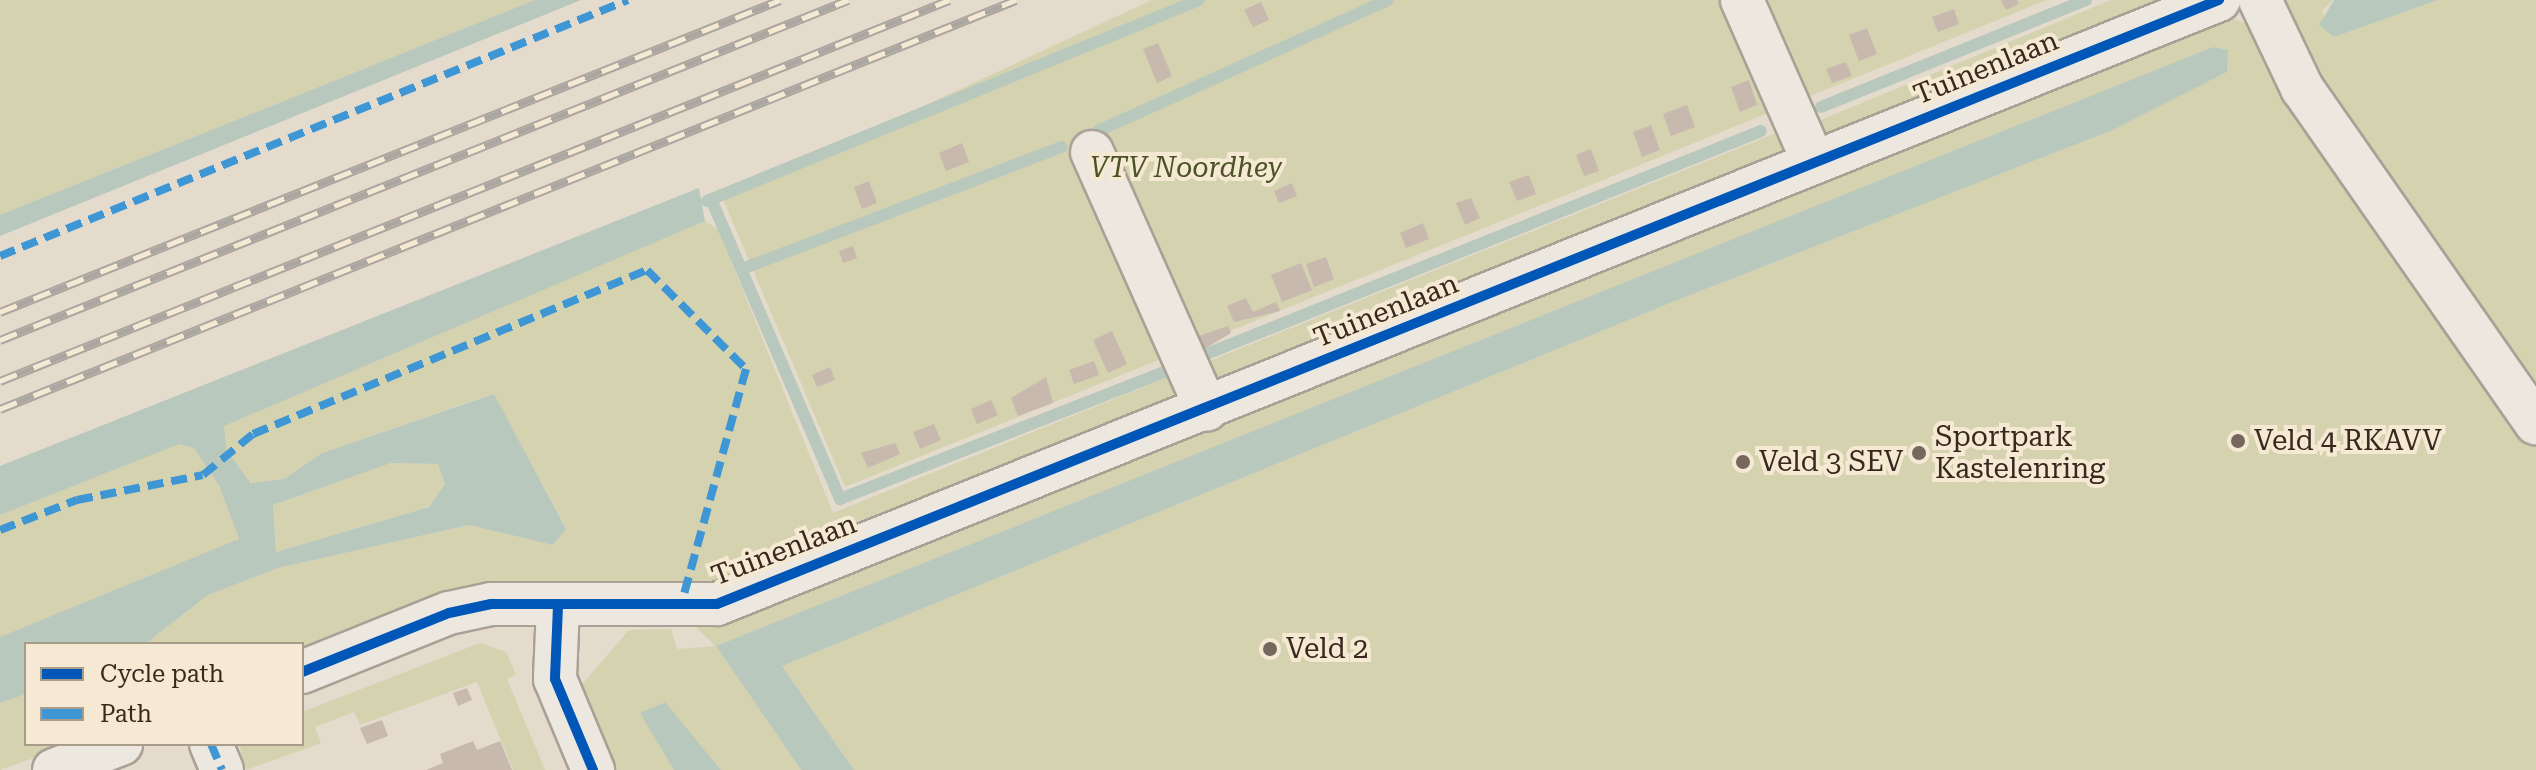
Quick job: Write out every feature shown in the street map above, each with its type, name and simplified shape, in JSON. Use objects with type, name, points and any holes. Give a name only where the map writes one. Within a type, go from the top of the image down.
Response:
[{"type":"street","points":[[1742,0],[1814,163]]},
{"type":"street","name":"Tuinenlaan","points":[[304,671],[449,613],[491,604],[717,604],[1207,410],[2219,0]]},
{"type":"street","points":[[2260,0],[2302,88],[2536,423]]},
{"type":"street","points":[[1092,152],[1207,410]]},
{"type":"street","points":[[558,606],[555,679],[593,770]]},
{"type":"street","points":[[54,770],[116,746]]},
{"type":"street","points":[[212,746],[222,770]]},
{"type":"green space","points":[[0,0],[535,0],[0,215]]},
{"type":"green space","name":"VTV Noordhey","points":[[1152,0],[2047,0],[845,487],[723,199]]},
{"type":"green space","points":[[2111,0],[2176,0],[1822,140],[1806,126]]},
{"type":"green space","name":"Sportpark Kastelenring","points":[[2285,0],[2333,0],[2322,11],[2334,37],[2438,0],[2536,0],[2536,770],[854,770],[782,666],[1680,299],[2113,130],[2227,72],[2213,47],[716,646],[801,770],[721,770],[664,702],[641,714],[674,770],[613,770],[580,687],[629,630],[671,629],[677,649],[715,646],[695,626],[721,622],[2223,15],[2254,26],[2278,17]]},
{"type":"green space","points":[[1784,130],[1783,156],[1223,381],[1204,363]]},
{"type":"green space","points":[[705,221],[718,229],[833,513],[1181,372],[1180,402],[710,589],[304,655],[304,642],[148,642],[208,595],[278,568],[469,525],[554,545],[566,528],[493,394],[322,453],[284,479],[252,483],[241,470],[220,486],[239,540],[0,637],[0,515]]},
{"type":"green space","points":[[391,463],[438,464],[445,484],[429,507],[276,552],[273,505]]},
{"type":"green space","points":[[480,643],[506,652],[516,674],[507,679],[545,770],[513,770],[477,682],[360,725],[354,712],[315,727],[321,743],[246,770],[240,746],[304,746],[304,711]]},
{"type":"green space","points":[[24,695],[24,746],[67,746],[0,770],[0,703]]},
{"type":"shaded area","points":[[535,0],[581,0],[0,236],[0,215]]},
{"type":"shaded area","points":[[2334,0],[2438,0],[2334,37],[2319,25]]},
{"type":"shaded area","points":[[2213,47],[2228,50],[2227,72],[2113,130],[1680,299],[782,666],[854,770],[801,770],[716,646]]},
{"type":"shaded area","points":[[699,188],[705,221],[224,426],[226,450],[251,483],[284,479],[322,453],[494,394],[566,529],[553,545],[469,525],[278,568],[208,595],[148,642],[24,642],[24,695],[0,703],[0,637],[239,539],[219,485],[194,448],[179,444],[0,515],[0,466]],"holes":[[[391,463],[438,464],[445,484],[429,507],[276,552],[273,505]]]},
{"type":"shaded area","points":[[665,702],[721,770],[674,770],[640,713]]},
{"type":"building","points":[[2001,0],[2017,0],[2019,4],[2006,10]]},
{"type":"building","points":[[1261,2],[1269,20],[1253,27],[1244,10]]},
{"type":"building","points":[[1954,9],[1959,24],[1938,32],[1932,17]]},
{"type":"building","points":[[1867,28],[1877,54],[1859,61],[1849,35]]},
{"type":"building","points":[[1158,43],[1172,76],[1157,83],[1143,49]]},
{"type":"building","points":[[1846,62],[1852,76],[1832,83],[1826,69]]},
{"type":"building","points":[[1749,80],[1757,105],[1740,112],[1731,87]]},
{"type":"building","points":[[1687,105],[1695,127],[1671,136],[1663,114]]},
{"type":"building","points":[[1651,125],[1660,150],[1642,157],[1633,132]]},
{"type":"building","points":[[962,143],[969,162],[946,171],[939,153]]},
{"type":"building","points":[[1591,149],[1599,171],[1584,176],[1576,155]]},
{"type":"building","points":[[1529,175],[1536,194],[1517,201],[1509,182]]},
{"type":"building","points":[[869,181],[877,203],[862,209],[854,187]]},
{"type":"building","points":[[1292,183],[1297,196],[1279,203],[1274,191]]},
{"type":"building","points":[[1471,198],[1480,218],[1465,225],[1456,203]]},
{"type":"building","points":[[1423,223],[1429,239],[1406,248],[1400,233]]},
{"type":"building","points":[[853,246],[857,258],[843,263],[839,251]]},
{"type":"building","points":[[1326,257],[1334,279],[1314,287],[1306,264]]},
{"type":"building","points":[[1301,263],[1312,290],[1282,302],[1271,275]]},
{"type":"building","points":[[1246,298],[1253,312],[1276,302],[1280,311],[1234,322],[1227,306]]},
{"type":"building","points":[[1228,326],[1231,333],[1201,351],[1196,337]]},
{"type":"building","points":[[1112,331],[1127,364],[1108,373],[1093,340]]},
{"type":"building","points":[[1094,361],[1099,375],[1074,384],[1069,370]]},
{"type":"building","points":[[830,367],[835,380],[817,387],[812,375]]},
{"type":"building","points":[[1046,377],[1053,403],[1018,416],[1011,398]]},
{"type":"building","points":[[991,400],[998,415],[977,424],[971,409]]},
{"type":"building","points":[[934,424],[941,440],[920,449],[913,432]]},
{"type":"building","points":[[895,443],[900,454],[868,468],[861,453]]},
{"type":"building","points":[[467,688],[472,700],[458,706],[453,693]]},
{"type":"building","points":[[382,720],[388,736],[367,744],[360,728]]},
{"type":"building","points":[[473,741],[477,750],[500,741],[512,770],[426,770],[443,763],[440,754]]},
{"type":"waterway","points":[[707,201],[1199,0]]},
{"type":"waterway","points":[[1098,131],[1388,0]]},
{"type":"waterway","points":[[1821,107],[2086,0]]},
{"type":"waterway","points":[[1204,355],[1761,131]]},
{"type":"waterway","points":[[742,269],[1061,147]]},
{"type":"waterway","points":[[711,199],[840,499],[1166,371]]},
{"type":"railway","points":[[0,312],[780,0]]},
{"type":"railway","points":[[0,340],[848,0]]},
{"type":"railway","points":[[0,381],[949,0]]},
{"type":"railway","points":[[0,409],[1016,0]]},
{"type":"marked path","points":[[0,256],[628,0]]},
{"type":"marked path","points":[[0,530],[77,500],[203,475],[253,434],[647,270],[746,369],[680,608]]},
{"type":"marked path","points":[[212,746],[222,770]]},
{"type":"cycle path","points":[[304,671],[449,613],[491,604],[717,604],[2219,0]]},
{"type":"cycle path","points":[[558,606],[555,679],[593,770]]},
{"type":"place","name":"Veld 4 RKAVV","points":[[2238,441]]},
{"type":"place","name":"Sportpark Kastelenring","points":[[1919,453]]},
{"type":"place","name":"Veld 3 SEV","points":[[1743,462]]},
{"type":"place","name":"Veld 2","points":[[1270,649]]}]
